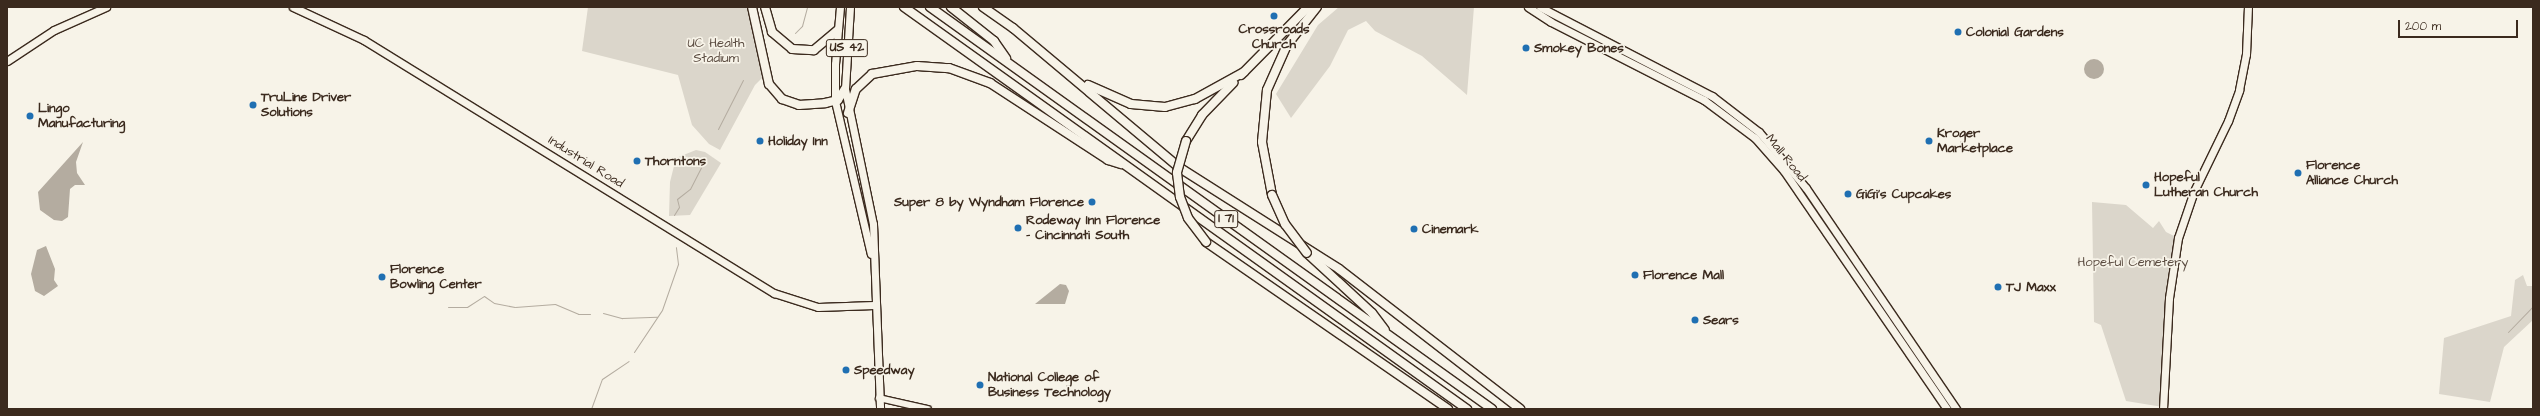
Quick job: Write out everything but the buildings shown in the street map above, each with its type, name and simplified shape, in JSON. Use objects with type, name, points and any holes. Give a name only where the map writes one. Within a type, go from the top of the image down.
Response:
[{"type":"highway","points":[[752,7],[772,90],[782,99],[799,105],[835,101],[845,89]]},
{"type":"highway","points":[[765,7],[772,32],[792,49],[814,50],[838,30]]},
{"type":"highway","name":"I 71","points":[[904,7],[1467,409]]},
{"type":"highway","name":"I 71","points":[[930,7],[1492,409]]},
{"type":"highway","points":[[951,7],[994,41],[1010,63]]},
{"type":"highway","points":[[983,7],[1097,91],[1143,107],[1182,104],[1208,93],[1244,72]]},
{"type":"highway","points":[[1308,7],[1202,114],[1186,141],[1177,173],[1180,197],[1188,218],[1206,242],[1448,409]]},
{"type":"highway","points":[[1317,7],[1286,45],[1267,90],[1262,142],[1272,195],[1285,224],[1308,253],[1372,313],[1390,337]]},
{"type":"highway","points":[[1038,48],[1180,168],[1339,269],[1520,409]]},
{"type":"highway","points":[[848,113],[856,89],[872,74],[917,66],[949,68],[990,83],[1108,160],[1127,166]]},
{"type":"main road","points":[[7,61],[54,30],[106,7]]},
{"type":"main road","name":"Industrial Road","points":[[293,7],[364,40],[774,293],[818,307],[874,305]]},
{"type":"main road","name":"US 42","points":[[840,7],[835,101],[872,256]]},
{"type":"main road","name":"US 42","points":[[850,7],[845,89],[848,113],[870,209],[874,236],[872,256],[880,409]]},
{"type":"main road","name":"Mall Road","points":[[1528,7],[1551,22],[1704,100],[1755,138],[1784,171],[1946,409]]},
{"type":"main road","name":"Mall Road","points":[[1540,7],[1712,96],[1759,132],[1804,186],[1956,409]]},
{"type":"main road","points":[[2163,409],[2169,298],[2178,238],[2194,191],[2228,121],[2239,90],[2246,54],[2248,7]]},
{"type":"street","points":[[879,398],[928,409]]},
{"type":"green space","name":"UC Health Stadium","points":[[588,7],[752,7],[766,74],[755,85],[720,150],[709,144],[692,125],[678,75],[582,51]]},
{"type":"green space","points":[[1339,7],[1474,7],[1467,95],[1422,56],[1375,31],[1366,21],[1348,30],[1330,66],[1291,118],[1276,94],[1318,25]]},
{"type":"green space","points":[[696,150],[705,152],[721,163],[690,215],[669,216],[670,182],[676,158]]},
{"type":"green space","name":"Hopeful Cemetery","points":[[2092,202],[2126,205],[2153,228],[2159,221],[2166,232],[2178,238],[2174,261],[2163,407],[2126,401],[2101,325],[2094,322]]},
{"type":"green space","points":[[2523,275],[2527,286],[2533,286],[2533,320],[2504,347],[2490,402],[2439,394],[2444,338],[2511,316],[2515,280]]},
{"type":"shaded area","points":[[2094,59],[2101,62],[2104,69],[2101,76],[2094,79],[2087,76],[2084,69],[2087,62]]},
{"type":"shaded area","points":[[83,142],[76,162],[77,173],[85,185],[75,185],[70,189],[68,217],[62,221],[54,220],[40,210],[38,192]]},
{"type":"shaded area","points":[[46,246],[55,269],[54,280],[58,286],[44,296],[35,291],[31,274],[37,250]]},
{"type":"shaded area","points":[[1060,284],[1066,285],[1069,291],[1065,304],[1035,304]]},
{"type":"waterway","points":[[795,33],[802,26],[807,7]]},
{"type":"waterway","points":[[718,129],[743,80]]},
{"type":"waterway","points":[[674,215],[679,207],[677,199],[690,189],[702,165]]},
{"type":"waterway","points":[[634,352],[662,310],[678,264],[676,247]]},
{"type":"waterway","points":[[448,307],[467,307],[484,296],[494,303],[515,307],[555,304],[578,314],[590,314]]},
{"type":"waterway","points":[[2508,332],[2533,306]]},
{"type":"waterway","points":[[603,313],[622,318],[657,317]]},
{"type":"waterway","points":[[591,409],[602,379],[629,361]]},
{"type":"place","name":"Crossroads Church","points":[[1274,16]]},
{"type":"place","name":"Colonial Gardens","points":[[1958,32]]},
{"type":"place","name":"Smokey Bones","points":[[1526,48]]},
{"type":"place","name":"TruLine Driver Solutions","points":[[253,105]]},
{"type":"place","name":"Lingo Manufacturing","points":[[30,116]]},
{"type":"place","name":"Holiday Inn","points":[[760,141]]},
{"type":"place","name":"Kroger Marketplace","points":[[1929,141]]},
{"type":"place","name":"Thorntons","points":[[637,161]]},
{"type":"place","name":"Florence Alliance Church","points":[[2298,173]]},
{"type":"place","name":"Hopeful Lutheran Church","points":[[2146,185]]},
{"type":"place","name":"GiGi's Cupcakes","points":[[1848,194]]},
{"type":"place","name":"Super 8 by Wyndham Florence","points":[[1092,202]]},
{"type":"place","name":"Rodeway Inn Florence - Cincinnati South","points":[[1018,228]]},
{"type":"place","name":"Cinemark","points":[[1414,229]]},
{"type":"place","name":"Florence Mall","points":[[1635,275]]},
{"type":"place","name":"Florence Bowling Center","points":[[382,277]]},
{"type":"place","name":"TJ Maxx","points":[[1998,287]]},
{"type":"place","name":"Sears","points":[[1695,320]]},
{"type":"place","name":"Speedway","points":[[846,370]]},
{"type":"place","name":"National College of Business Technology","points":[[980,385]]}]
